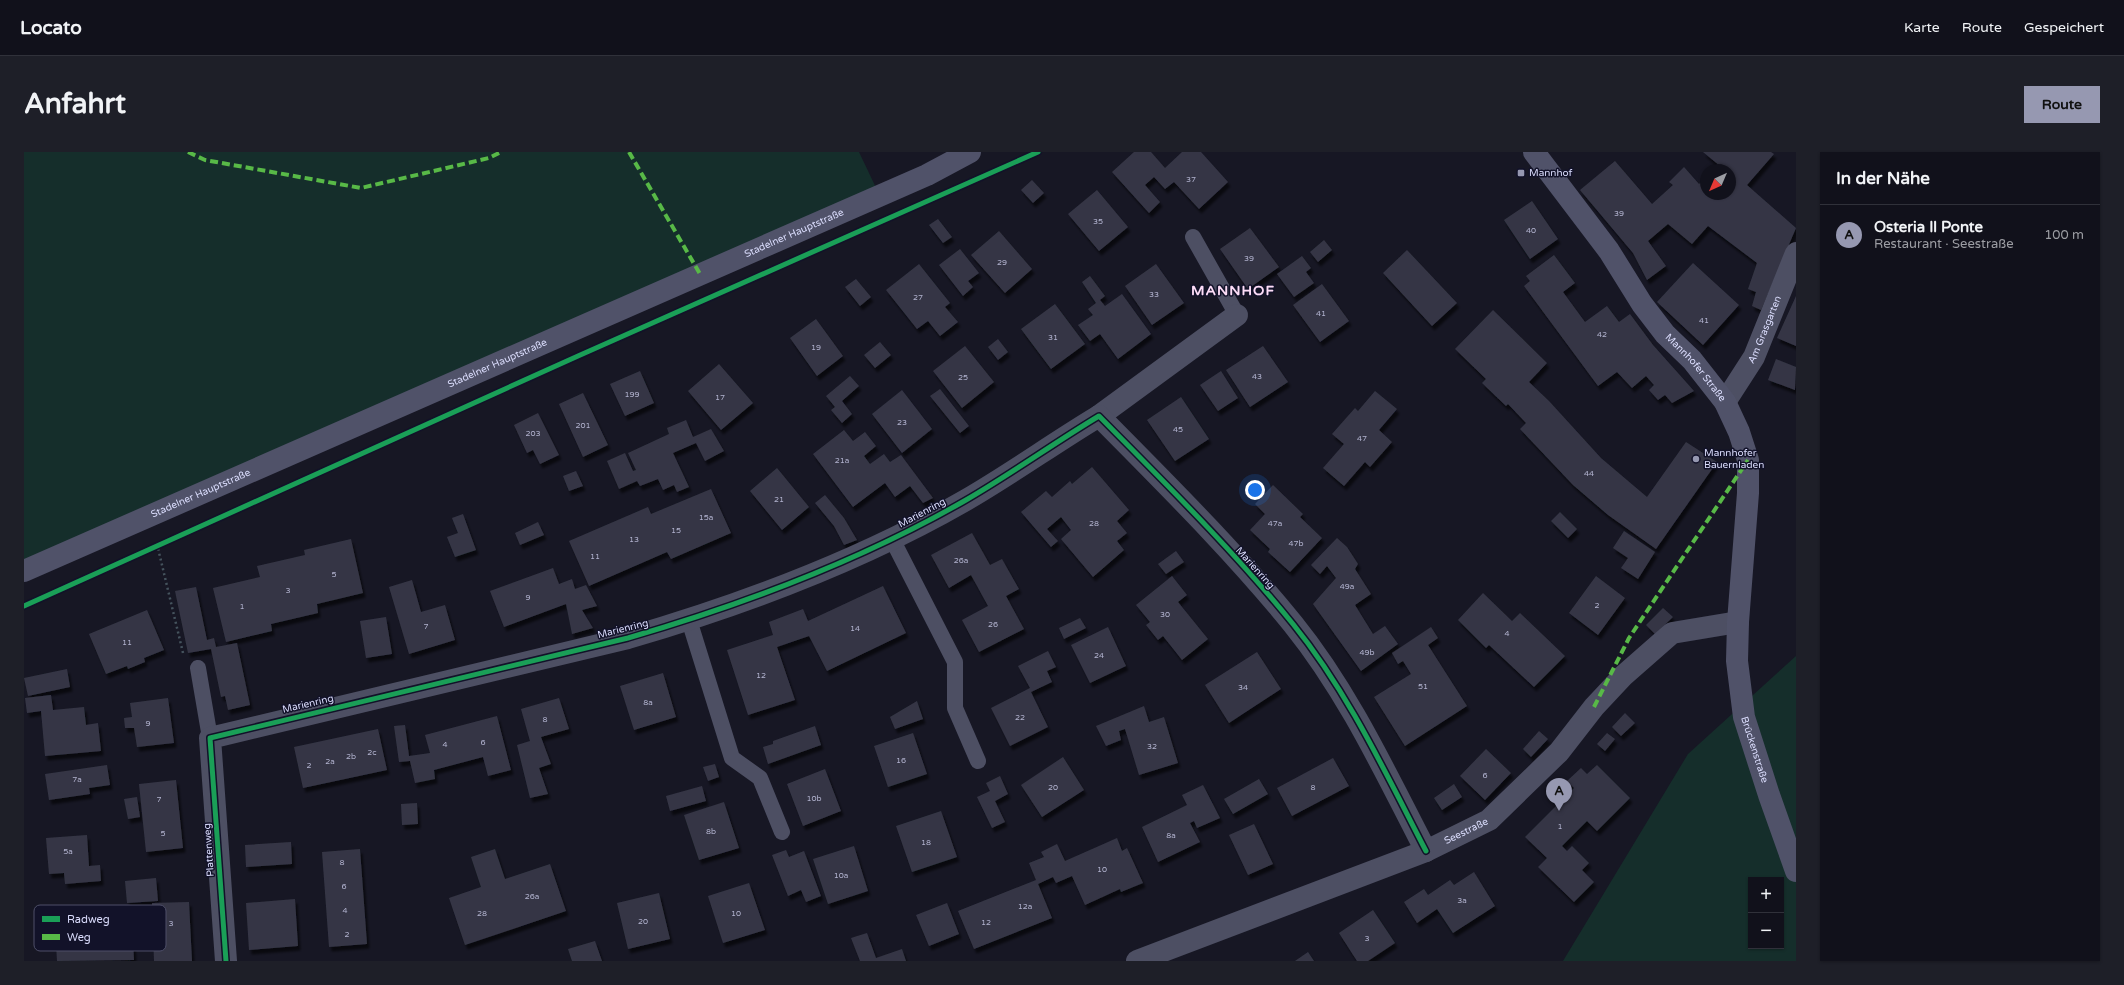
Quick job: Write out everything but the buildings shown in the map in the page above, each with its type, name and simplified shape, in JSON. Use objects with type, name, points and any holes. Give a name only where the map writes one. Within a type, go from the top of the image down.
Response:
[{"type":"main road","name":"Stadelner Hauptstraße","points":[[24,571],[927,175],[970,152]]},
{"type":"main road","name":"Mannhofer Straße","points":[[1534,152],[1609,251],[1642,304],[1665,334],[1692,360],[1725,402],[1739,432],[1748,460],[1748,493],[1738,622]]},
{"type":"main road","name":"Brückenstraße","points":[[1738,622],[1737,661],[1744,717],[1772,804],[1796,871]]},
{"type":"street","name":"Am Grasgarten","points":[[1725,402],[1754,357],[1796,253]]},
{"type":"street","name":"Marienring","points":[[210,738],[628,638],[689,620],[780,588],[892,539],[966,500],[1099,416],[1238,315]]},
{"type":"street","name":"Marienring","points":[[1099,416],[1186,505],[1293,624],[1341,693],[1426,851]]},
{"type":"street","name":"Seestraße","points":[[1137,961],[1426,851],[1488,820],[1559,752],[1594,707],[1624,676],[1672,633],[1738,622]]},
{"type":"street","name":"Plattenweg","points":[[210,738],[226,961]]},
{"type":"lane","points":[[1193,237],[1238,315]]},
{"type":"lane","name":"Marienring","points":[[892,539],[955,662],[955,708],[978,761]]},
{"type":"lane","points":[[689,620],[732,758],[760,778],[782,832]]},
{"type":"lane","name":"Plattenweg","points":[[198,668],[210,738]]},
{"type":"path","points":[[157,544],[185,662],[198,668]]},
{"type":"green space","points":[[24,152],[859,152],[879,194],[24,572]]},
{"type":"green space","points":[[1796,656],[1796,961],[1563,961],[1688,754]]},
{"type":"marked path","points":[[188,152],[205,160],[361,188],[489,158],[501,152]]},
{"type":"marked path","points":[[629,152],[700,274]]},
{"type":"marked path","points":[[1594,707],[1629,638],[1748,460]]},
{"type":"cycle path","points":[[24,606],[578,356],[1038,152]]},
{"type":"cycle path","points":[[226,961],[210,738],[628,638],[715,611],[801,579],[885,543],[983,490],[1099,416],[1223,543],[1293,624],[1313,650],[1349,705],[1381,763],[1426,851]]},
{"type":"place","name":"Mannhof","points":[[1521,173]]},
{"type":"place","name":"Mannhofer Bauernladen","points":[[1696,459]]},
{"type":"place","name":"Osteria Il Ponte","points":[[1559,811]]},
{"type":"district","name":"MANNHOF","points":[[1233,290]]}]
